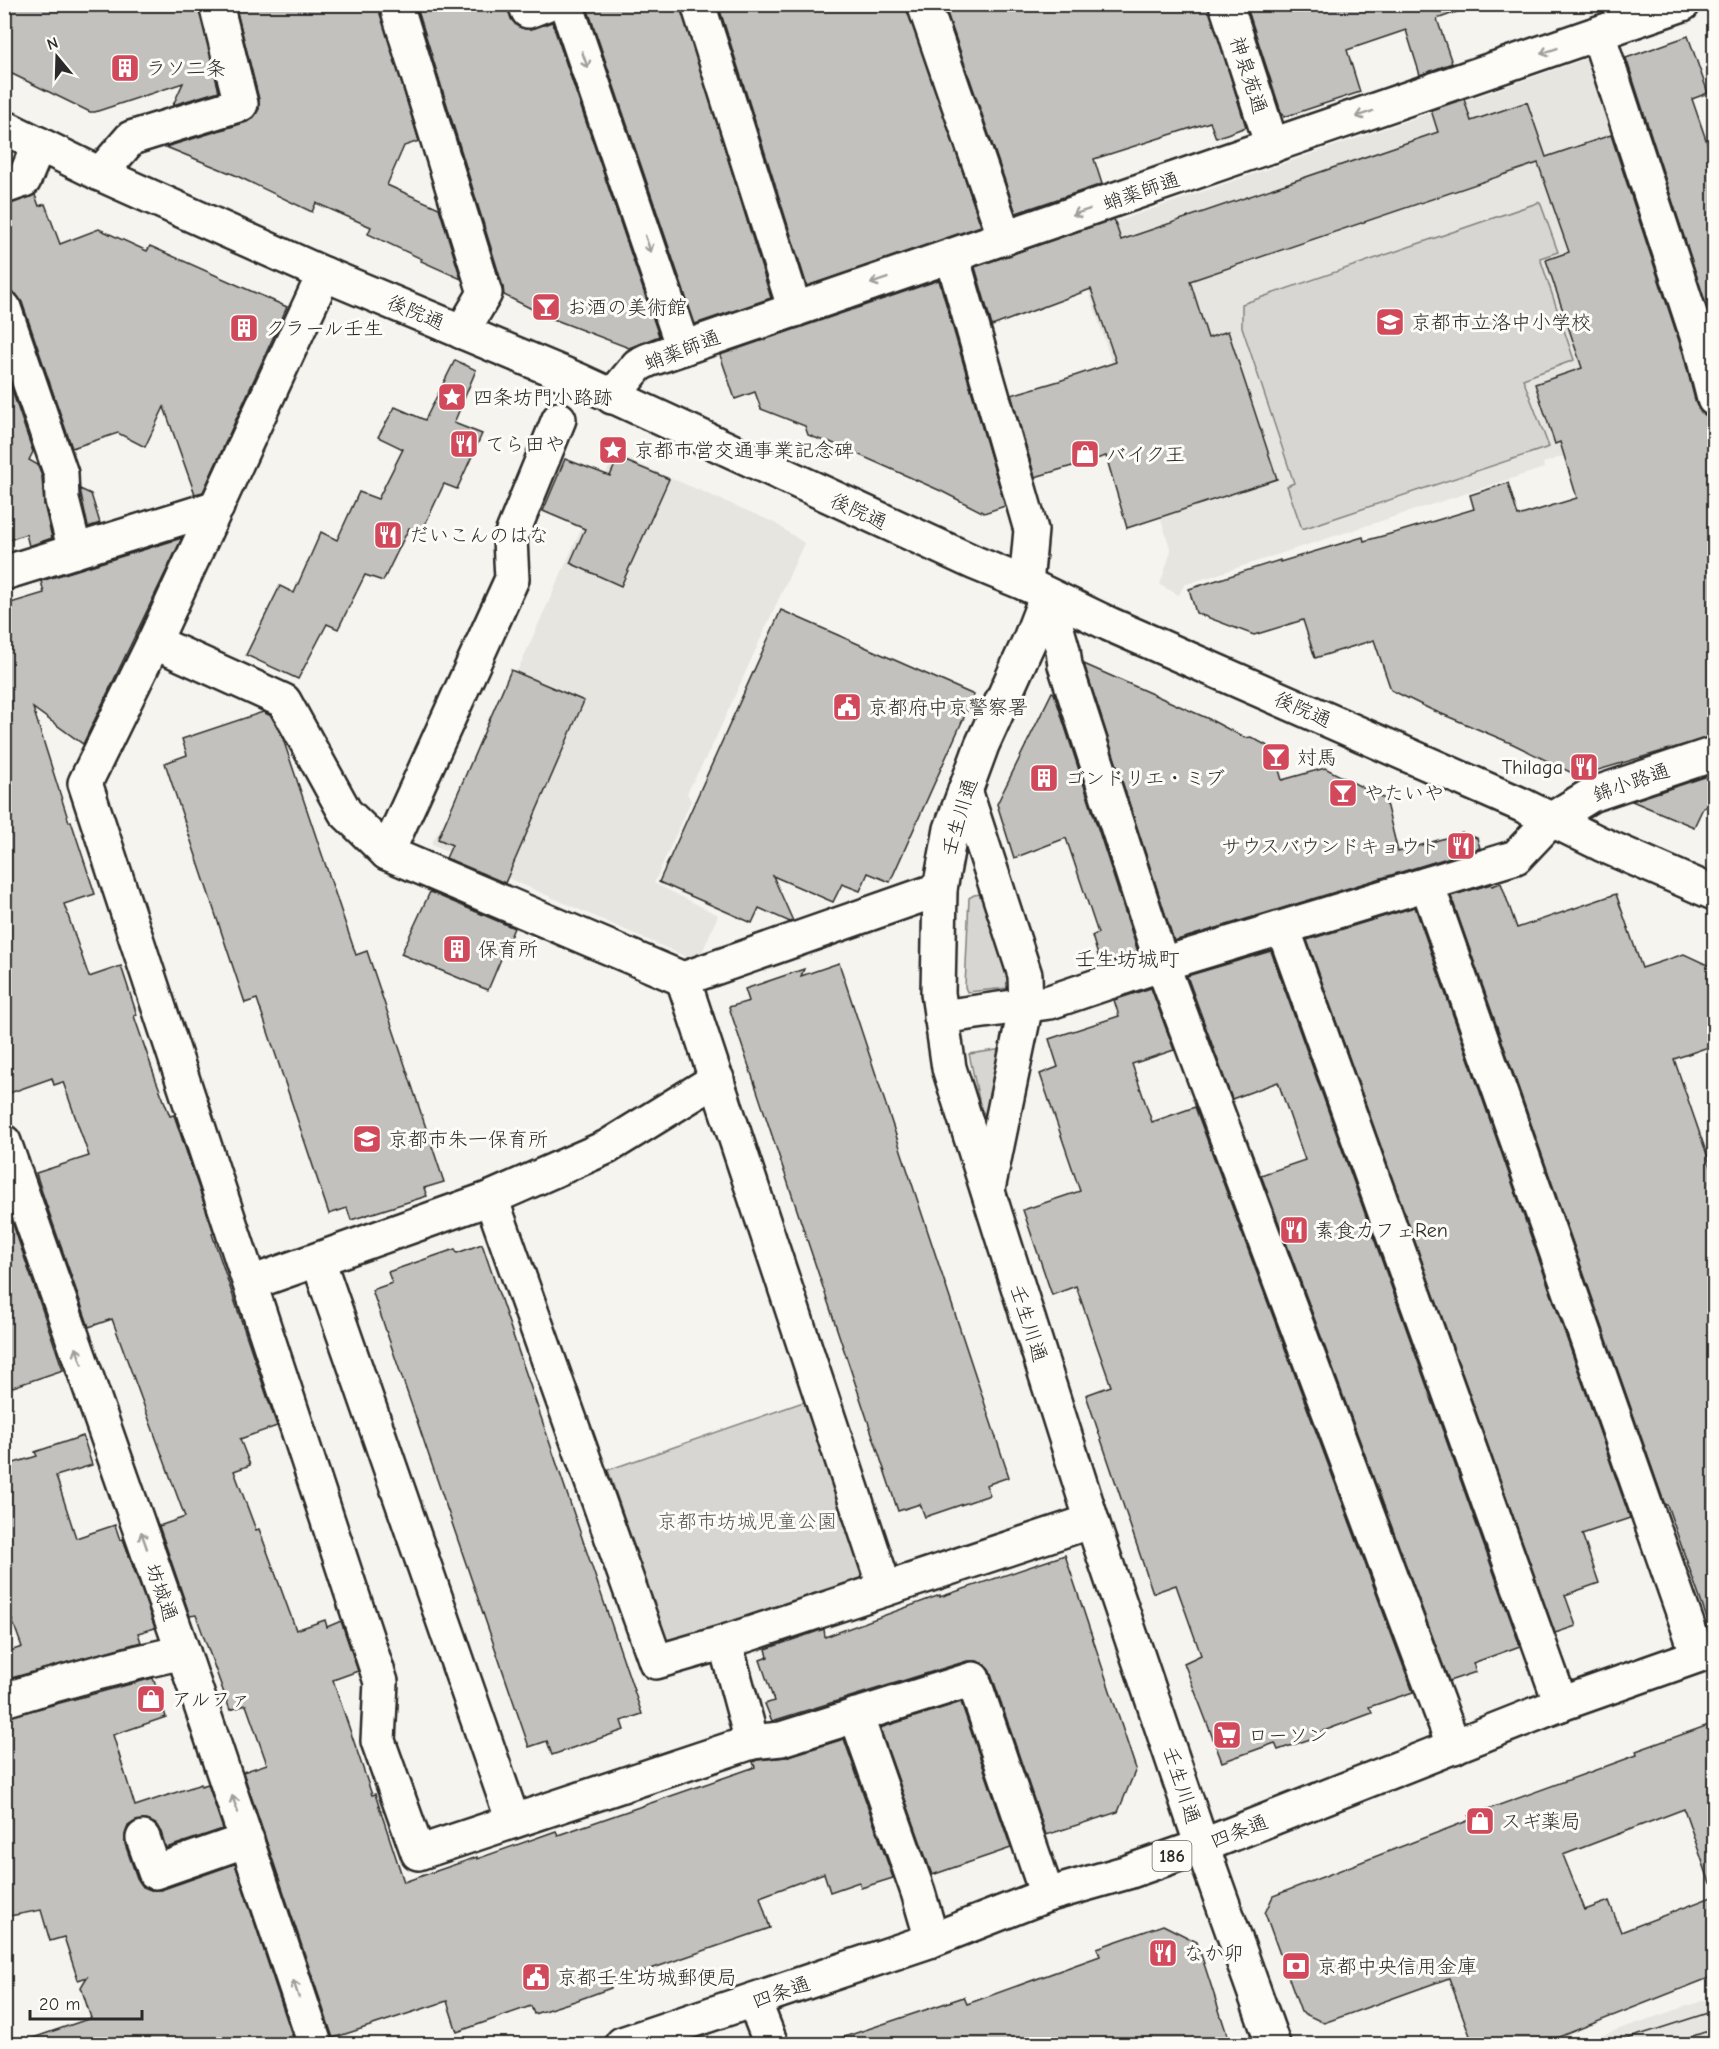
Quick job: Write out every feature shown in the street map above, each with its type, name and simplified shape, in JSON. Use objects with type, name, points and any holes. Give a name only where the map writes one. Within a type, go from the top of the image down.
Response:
[{"type":"street","points":[[100,174],[131,138],[241,104],[216,4]]},
{"type":"street","points":[[396,4],[485,293],[462,332]]},
{"type":"street","points":[[525,4],[528,11],[546,4]]},
{"type":"street","points":[[566,4],[683,348]]},
{"type":"street","points":[[698,4],[795,310]]},
{"type":"street","points":[[924,4],[1005,238]]},
{"type":"street","name":"神泉苑通","points":[[1226,4],[1272,146]]},
{"type":"street","name":"蛸薬師通","points":[[612,397],[638,365],[683,348],[1683,4]]},
{"type":"street","points":[[1598,34],[1701,348],[1714,399]]},
{"type":"street","name":"後院通","points":[[4,127],[100,174],[324,274],[578,380],[964,559],[1714,893]]},
{"type":"street","points":[[4,187],[24,180],[39,144]]},
{"type":"street","points":[[952,256],[1031,530],[1036,590],[1063,650],[1065,665],[1162,964],[1454,1747]]},
{"type":"street","points":[[324,274],[154,642],[85,783],[381,1682],[378,1741],[418,1853],[752,1742],[782,1739],[973,1679],[1047,1895]]},
{"type":"street","points":[[4,308],[61,474],[62,500],[75,551]]},
{"type":"street","points":[[387,853],[512,579],[510,539],[559,419]]},
{"type":"street","points":[[4,573],[217,507]]},
{"type":"street","name":"壬生川通","points":[[1036,590],[1030,639],[982,745],[965,790],[951,829],[940,889],[938,993],[949,1068],[1092,1521],[1202,1846],[1273,2044]]},
{"type":"street","points":[[154,642],[284,702],[345,812],[387,853],[683,979],[940,889]]},
{"type":"street","name":"錦小路通","points":[[942,1017],[1050,1002],[1162,964],[1516,857],[1552,819],[1591,795],[1714,754]]},
{"type":"street","points":[[965,790],[1025,975],[1026,1005],[988,1192]]},
{"type":"street","points":[[1427,884],[1706,1653]]},
{"type":"street","points":[[1283,928],[1561,1704]]},
{"type":"street","points":[[683,979],[885,1589]]},
{"type":"street","points":[[251,1283],[491,1198],[607,1147],[717,1079]]},
{"type":"street","name":"坊城通","points":[[4,1142],[10,1180],[183,1652],[315,2044]]},
{"type":"street","points":[[491,1198],[656,1662],[725,1642],[1092,1521]]},
{"type":"street","points":[[318,1260],[513,1821]]},
{"type":"street","points":[[725,1642],[752,1742]]},
{"type":"street","points":[[4,1700],[125,1664],[183,1652]]},
{"type":"street","name":"四条通","points":[[624,2044],[933,1940],[1047,1895],[1128,1872],[1202,1846],[1561,1704],[1706,1653]]},
{"type":"street","points":[[856,1715],[933,1940]]},
{"type":"street","points":[[143,1838],[155,1872],[247,1840]]},
{"type":"street","points":[[754,2001],[771,2044]]},
{"type":"shaded area","name":"京都市立洛中小学校","points":[[1597,55],[1708,408],[1543,463],[1544,468],[1184,585],[1179,595],[1160,585],[1171,551],[1072,237]]},
{"type":"shaded area","points":[[615,454],[773,522],[804,543],[712,746],[687,793],[691,801],[654,883],[718,915],[698,962],[431,844],[468,781]]},
{"type":"shaded area","points":[[1714,1997],[1714,2039],[1697,2044],[1575,2044]]},
{"type":"green space","points":[[1540,202],[1558,252],[1540,258],[1574,360],[1523,379],[1549,447],[1302,529],[1287,486],[1294,483],[1242,327],[1242,304]]},
{"type":"green space","points":[[981,894],[986,897],[1010,983],[1008,988],[967,992],[965,987],[969,898]]},
{"type":"green space","points":[[1004,1049],[988,1113],[984,1114],[969,1054]]},
{"type":"green space","name":"京都市坊城児童公園","points":[[809,1400],[866,1581],[668,1645],[608,1470]]},
{"type":"building","points":[[26,4],[198,4],[219,91],[173,105],[183,83],[90,112],[4,70],[4,12]]},
{"type":"building","points":[[235,4],[378,4],[419,141],[404,146],[387,185],[439,208],[461,279],[368,234],[371,227],[316,203],[312,212],[235,175],[166,147],[247,122],[259,109],[259,99]]},
{"type":"building","points":[[416,4],[507,4],[511,19],[517,26],[525,29],[535,28],[552,22],[659,336],[629,348],[548,317],[504,295]]},
{"type":"building","points":[[586,4],[680,4],[771,298],[695,324]]},
{"type":"building","points":[[718,4],[906,4],[981,226],[807,286]]},
{"type":"building","points":[[944,4],[1208,4],[1246,127],[1216,138],[1210,122],[1094,159],[1102,184],[1016,213]]},
{"type":"building","points":[[1246,4],[1464,4],[1465,9],[1437,19],[1452,63],[1420,75],[1406,30],[1347,50],[1360,92],[1284,117]]},
{"type":"building","points":[[1688,36],[1708,93],[1692,99],[1714,163],[1714,329],[1626,58]]},
{"type":"building","points":[[1464,99],[1471,121],[1527,102],[1546,157],[1611,135],[1683,353],[1696,404],[1701,412],[1708,417],[1714,417],[1714,736],[1578,776],[1513,744],[1391,690],[1374,640],[1315,658],[1303,620],[1254,635],[1196,613],[1189,589],[1280,560],[1280,562],[1363,537],[1364,541],[1474,509],[1470,495],[1508,483],[1518,516],[1577,498],[1560,442],[1555,444],[1535,384],[1582,368],[1546,260],[1569,252],[1538,163],[1190,281],[1208,338],[1228,331],[1277,479],[1127,528],[1106,456],[1035,477],[1011,395],[1116,362],[1091,289],[992,326],[975,267],[1114,219],[1121,240],[1438,132],[1431,110]]},
{"type":"building","points":[[35,195],[39,206],[45,204],[60,244],[99,229],[147,251],[150,246],[287,307],[203,492],[195,494],[164,407],[145,447],[118,433],[72,448],[22,302],[16,294],[4,290],[4,205]]},
{"type":"building","points":[[939,280],[1005,506],[984,513],[941,491],[828,441],[808,435],[805,426],[761,409],[755,392],[735,399],[720,355]]},
{"type":"building","points":[[455,360],[476,370],[454,423],[482,434],[457,489],[444,484],[421,533],[409,528],[383,581],[365,575],[338,629],[327,624],[298,679],[246,655],[280,586],[294,593],[321,532],[337,540],[359,492],[378,499],[403,449],[378,437],[395,407],[425,420]]},
{"type":"building","points":[[4,367],[33,452],[29,460],[38,465],[42,477],[44,504],[52,538],[29,546],[26,534],[4,542]]},
{"type":"building","points":[[618,458],[669,479],[621,586],[570,563],[585,529],[543,511],[565,459],[610,476]]},
{"type":"building","points":[[80,489],[91,494],[100,523],[88,527]]},
{"type":"building","points":[[182,538],[83,744],[33,708],[69,822],[71,821],[95,894],[64,904],[89,977],[121,966],[137,1015],[134,1016],[156,1080],[170,1116],[174,1115],[277,1426],[240,1439],[250,1465],[234,1471],[256,1530],[259,1529],[296,1630],[325,1620],[327,1627],[341,1621],[358,1671],[333,1680],[372,1795],[375,1794],[404,1882],[556,1831],[558,1835],[755,1767],[753,1762],[757,1760],[786,1757],[844,1739],[893,1878],[861,1888],[859,1882],[830,1892],[824,1873],[760,1897],[770,1928],[610,1983],[611,1988],[575,2001],[534,2014],[531,2006],[457,2032],[447,2001],[333,2038],[243,1772],[267,1764],[246,1705],[230,1710],[196,1615],[190,1616],[159,1526],[185,1517],[112,1319],[89,1327],[36,1173],[89,1156],[63,1082],[54,1085],[52,1078],[4,1095],[4,605],[44,593],[41,581]]},
{"type":"building","points":[[781,610],[974,695],[890,882],[868,873],[860,891],[842,884],[833,902],[773,876],[793,921],[790,922],[759,908],[752,923],[659,882]]},
{"type":"building","points":[[1084,664],[1209,719],[1245,738],[1251,737],[1273,749],[1282,780],[1325,768],[1385,799],[1398,852],[1462,833],[1477,838],[1480,848],[1174,941]]},
{"type":"building","points":[[511,670],[584,701],[505,883],[446,858],[452,845],[438,839]]},
{"type":"building","points":[[1052,692],[1138,952],[1101,965],[1092,936],[1098,933],[1066,838],[1014,858],[997,804]]},
{"type":"building","points":[[263,712],[271,716],[282,736],[356,955],[367,951],[444,1182],[424,1188],[427,1196],[351,1220],[347,1208],[329,1214],[257,999],[245,1003],[165,763],[187,755],[182,739]]},
{"type":"building","points":[[1714,774],[1714,804],[1703,808],[1694,827],[1632,801]]},
{"type":"building","points":[[1501,883],[1517,928],[1616,894],[1642,968],[1684,954],[1714,968],[1714,1045],[1674,1059],[1714,1175],[1714,1626],[1710,1627],[1667,1505],[1665,1505],[1451,896]]},
{"type":"building","name":"保育所","points":[[430,892],[514,928],[488,990],[401,954]]},
{"type":"building","points":[[1415,907],[1630,1518],[1582,1534],[1599,1583],[1565,1595],[1576,1626],[1555,1633],[1307,940]]},
{"type":"building","points":[[1271,951],[1520,1646],[1473,1663],[1476,1672],[1449,1681],[1261,1175],[1305,1160],[1278,1082],[1232,1099],[1187,976]]},
{"type":"building","points":[[839,963],[1009,1477],[986,1485],[990,1495],[925,1517],[920,1504],[898,1511],[729,1007],[749,1001],[745,989],[804,969],[801,976]]},
{"type":"building","points":[[1151,988],[1174,1050],[1132,1064],[1152,1122],[1195,1107],[1413,1692],[1369,1707],[1372,1713],[1318,1733],[1319,1736],[1278,1750],[1275,1743],[1222,1762],[1184,1663],[1201,1655],[1176,1585],[1153,1593],[1086,1395],[1111,1386],[1076,1286],[1052,1295],[1023,1210],[1080,1191],[1040,1074],[1058,1067],[1049,1039],[1119,1016],[1114,1000]]},
{"type":"building","points":[[6,1204],[63,1370],[4,1390],[4,1205]]},
{"type":"building","points":[[482,1244],[642,1714],[621,1721],[624,1730],[552,1755],[547,1741],[529,1747],[372,1290],[392,1283],[388,1272],[455,1249],[457,1253]]},
{"type":"building","points":[[83,1436],[92,1465],[56,1476],[76,1538],[115,1525],[120,1540],[123,1539],[155,1628],[138,1633],[141,1642],[4,1680],[4,1653],[22,1647],[4,1597],[4,1466],[37,1456],[35,1452]]},
{"type":"building","points":[[1065,1555],[1136,1769],[1118,1812],[1046,1835],[991,1673],[986,1665],[977,1661],[967,1661],[772,1721],[765,1704],[774,1701],[760,1660],[768,1657],[766,1649],[824,1629],[825,1637],[940,1595],[940,1597]]},
{"type":"building","points":[[153,1678],[166,1717],[113,1735],[135,1806],[201,1784],[201,1786],[208,1784],[223,1829],[166,1848],[156,1824],[146,1820],[136,1821],[128,1826],[125,1844],[137,1878],[143,1887],[161,1890],[235,1864],[295,2044],[28,2044],[27,2040],[91,2018],[81,1987],[87,1977],[78,1980],[64,1937],[50,1941],[41,1910],[4,1917],[4,1718]]},
{"type":"building","points":[[961,1702],[1011,1848],[932,1875],[880,1728]]},
{"type":"building","points":[[1714,1723],[1714,1882],[1710,1883],[1684,1809],[1563,1855],[1585,1910],[1609,1901],[1621,1932],[1714,1896],[1714,1976],[1541,2044],[1473,2044],[1449,1978],[1324,2023],[1301,2012],[1265,1913],[1273,1896],[1470,1820],[1469,1816],[1637,1755],[1636,1751]]},
{"type":"building","points":[[1163,1925],[1197,1942],[1230,2044],[839,2044],[838,2039],[964,1997],[967,2004],[1100,1956],[1097,1948]]},
{"type":"tram line","points":[[1611,2044],[1714,2011]]},
{"type":"tram line","points":[[1669,2044],[1714,2029]]},
{"type":"place","name":"ラソ二条","points":[[125,68]]},
{"type":"place","name":"お酒の美術館","points":[[546,307]]},
{"type":"place","name":"京都市立洛中小学校","points":[[1390,322]]},
{"type":"place","name":"クラール壬生","points":[[244,328]]},
{"type":"place","name":"四条坊門小路跡","points":[[452,397]]},
{"type":"place","name":"てら田や","points":[[464,444]]},
{"type":"place","name":"京都市営交通事業記念碑","points":[[613,450]]},
{"type":"place","name":"バイク王","points":[[1085,454]]},
{"type":"place","name":"だいこんのはな","points":[[388,535]]},
{"type":"place","name":"京都府中京警察署","points":[[847,707]]},
{"type":"place","name":"対馬","points":[[1276,757]]},
{"type":"place","name":"Thilaga","points":[[1584,767]]},
{"type":"place","name":"ゴンドリエ・ミブ","points":[[1044,778]]},
{"type":"place","name":"やたいや","points":[[1343,793]]},
{"type":"place","name":"サウスバウンドキョウト","points":[[1461,846]]},
{"type":"place","name":"保育所","points":[[457,949]]},
{"type":"place","name":"京都市朱一保育所","points":[[367,1139]]},
{"type":"place","name":"素食カフェRen","points":[[1294,1230]]},
{"type":"place","name":"アルファ","points":[[151,1699]]},
{"type":"place","name":"ローソン","points":[[1227,1735]]},
{"type":"place","name":"スギ薬局","points":[[1480,1821]]},
{"type":"place","name":"なか卯","points":[[1163,1953]]},
{"type":"place","name":"京都中央信用金庫","points":[[1296,1966]]},
{"type":"place","name":"京都壬生坊城郵便局","points":[[536,1977]]},
{"type":"district","name":"壬生坊城町","points":[[1127,959]]}]
